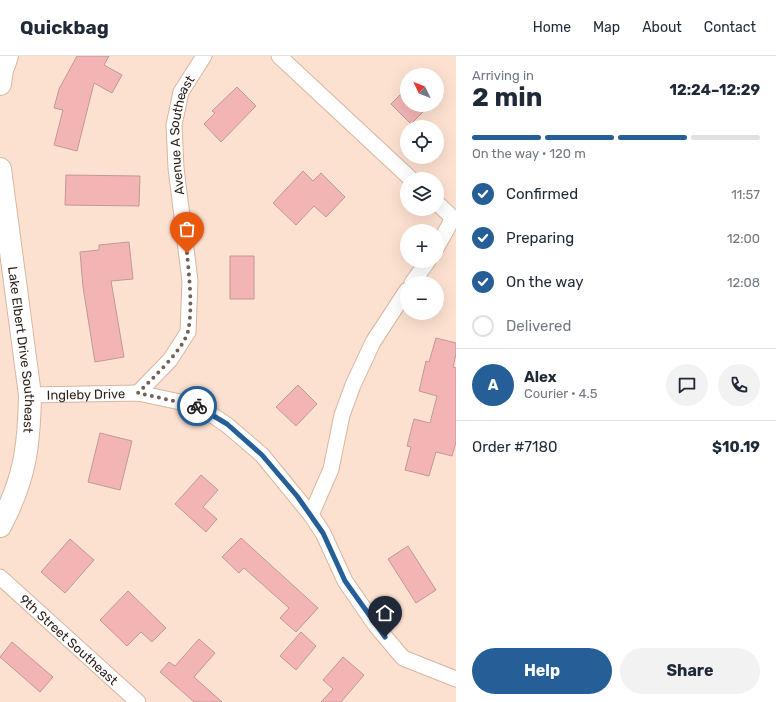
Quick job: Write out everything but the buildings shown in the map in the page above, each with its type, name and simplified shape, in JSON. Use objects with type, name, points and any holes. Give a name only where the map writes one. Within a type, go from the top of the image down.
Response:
[{"type":"main road","points":[[0,84],[2,70],[7,56]]},
{"type":"main road","name":"Lake Elbert Drive Southeast","points":[[0,169],[30,395],[29,433],[24,468],[11,506],[0,526]]},
{"type":"street","name":"Avenue A Southeast","points":[[138,393],[170,360],[188,332],[190,281],[176,168],[174,125],[180,92],[204,56]]},
{"type":"street","points":[[279,56],[403,172]]},
{"type":"street","points":[[444,210],[453,218],[444,234]]},
{"type":"street","points":[[311,515],[331,469],[342,415],[354,385],[373,342],[400,301]]},
{"type":"street","name":"Ingleby Drive","points":[[30,395],[138,393],[199,406],[227,424],[262,455],[311,515],[323,533],[345,581],[376,626],[403,658],[456,679]]},
{"type":"street","name":"9th Street Southeast","points":[[0,578],[138,702]]},
{"type":"way so far","points":[[187,253],[190,281],[188,332],[170,360],[138,393],[197,406]]},
{"type":"route","points":[[197,406],[227,424],[262,455],[297,496],[323,533],[345,581],[385,637]]}]
